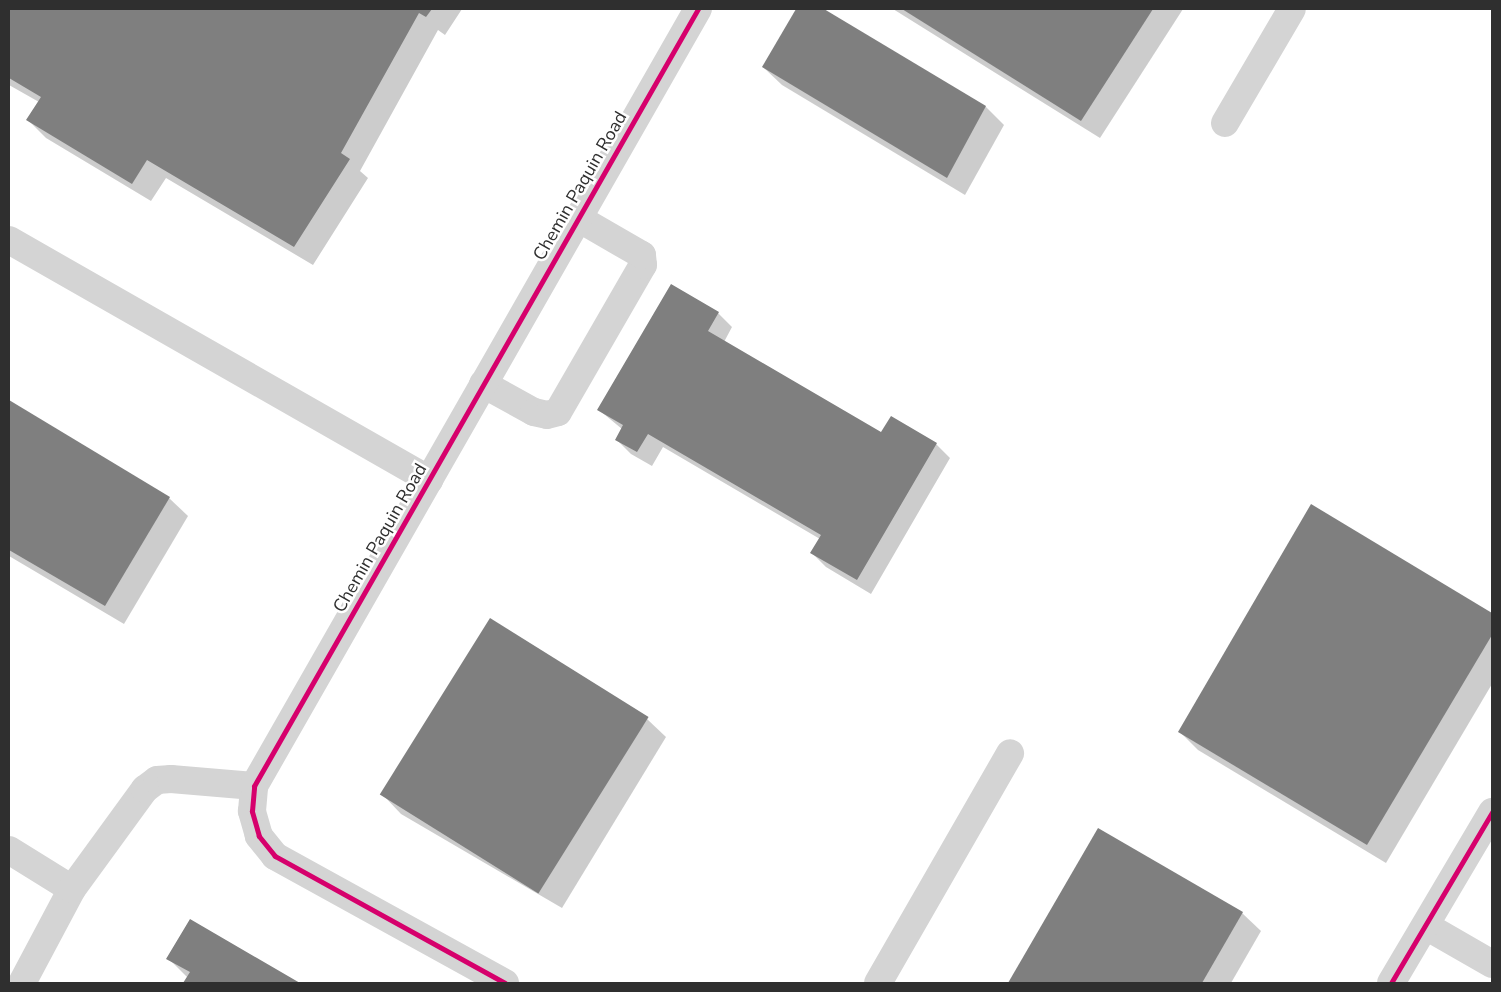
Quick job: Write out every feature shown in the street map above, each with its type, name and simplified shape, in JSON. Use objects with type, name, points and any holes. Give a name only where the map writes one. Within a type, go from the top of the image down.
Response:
[{"type":"street","points":[[1225,123],[1292,9]]},
{"type":"street","name":"Chemin Paquin Road","points":[[505,983],[275,856],[259,836],[252,811],[254,786],[578,218],[689,12]]},
{"type":"street","points":[[483,384],[534,412],[547,415],[558,412],[638,273],[643,264],[642,255],[578,218]]},
{"type":"street","points":[[9,240],[428,480]]},
{"type":"street","points":[[878,983],[1010,753]]},
{"type":"street","points":[[22,983],[72,889],[145,789],[157,780],[254,786]]},
{"type":"street","points":[[1391,983],[1488,830]]},
{"type":"street","points":[[9,850],[72,889]]},
{"type":"street","points":[[1426,926],[1492,964]]},
{"type":"building","points":[[9,9],[432,9],[426,17],[419,13],[341,153],[350,159],[294,247],[147,160],[132,184],[26,120],[41,97],[9,78]]},
{"type":"building","points":[[796,9],[824,9],[986,106],[947,178],[762,67]]},
{"type":"building","points":[[902,9],[1153,9],[1081,121]]},
{"type":"building","points":[[671,284],[719,312],[708,331],[881,432],[891,416],[937,443],[857,580],[810,553],[821,535],[648,434],[637,452],[615,440],[623,425],[597,410]]},
{"type":"building","points":[[9,400],[170,497],[105,606],[9,550]]},
{"type":"building","points":[[1311,504],[1492,613],[1492,635],[1367,845],[1178,732]]},
{"type":"building","points":[[490,618],[649,717],[538,893],[380,794]]},
{"type":"building","points":[[1098,828],[1243,912],[1202,983],[1008,983]]},
{"type":"building","points":[[190,919],[300,983],[183,983],[190,972],[166,959]]},
{"type":"cycle path","points":[[505,983],[275,856],[259,836],[252,811],[254,786],[698,9]]},
{"type":"cycle path","points":[[1391,983],[1492,812]]}]
